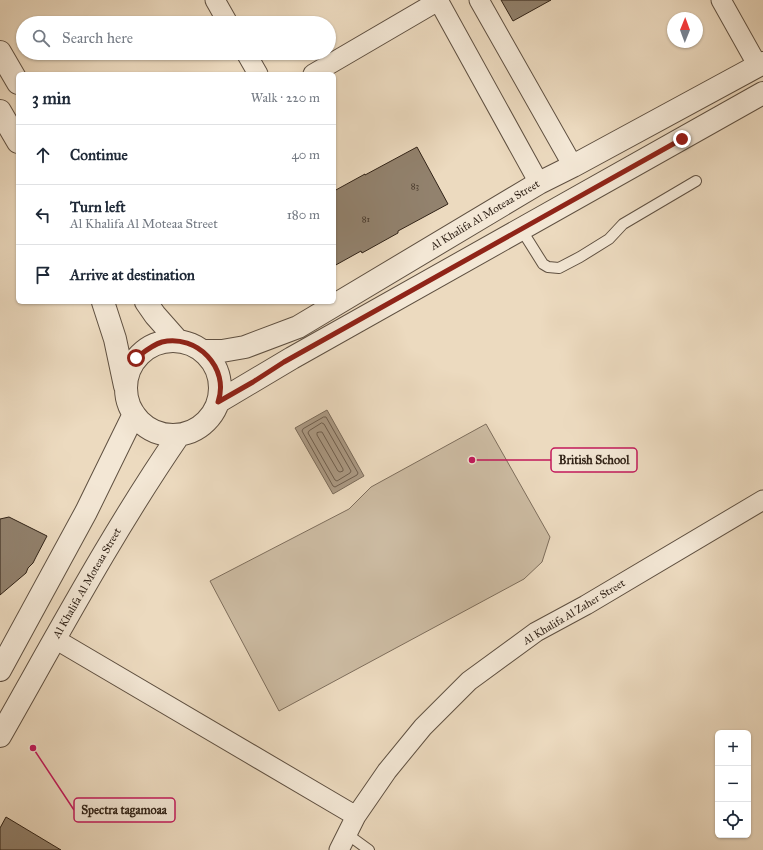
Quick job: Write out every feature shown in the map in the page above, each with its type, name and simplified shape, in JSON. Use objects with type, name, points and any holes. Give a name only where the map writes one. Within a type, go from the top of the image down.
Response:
[{"type":"street","points":[[215,0],[224,16]]},
{"type":"street","points":[[316,72],[438,0],[539,183]]},
{"type":"street","points":[[478,0],[573,166]]},
{"type":"street","points":[[721,0],[760,64]]},
{"type":"street","points":[[0,52],[16,80]]},
{"type":"street","points":[[250,60],[257,72]]},
{"type":"street","name":"Al Khalifa Al Moteaa Street","points":[[202,351],[222,351],[245,347],[298,327],[539,183],[760,64]]},
{"type":"street","points":[[218,402],[287,361],[763,93]]},
{"type":"street","points":[[0,111],[16,139]]},
{"type":"street","points":[[104,304],[115,339],[128,404],[137,420],[151,431],[169,436],[187,434],[198,429],[208,420],[216,410],[220,397],[220,380],[214,364],[202,351],[194,346],[178,341],[162,342],[148,348],[136,358],[128,372],[125,387]]},
{"type":"street","points":[[147,304],[155,316],[178,341]]},
{"type":"street","points":[[0,670],[86,512],[134,414]]},
{"type":"street","name":"Al Khalifa Al Moteaa Street","points":[[0,736],[118,528],[180,434]]},
{"type":"street","name":"Al Khalifa Al Zaher Street","points":[[343,842],[356,816],[387,771],[423,727],[469,681],[536,632],[586,605],[763,500]]},
{"type":"street","points":[[55,639],[356,816]]},
{"type":"lane","points":[[521,229],[543,264],[548,267],[559,268],[609,239],[623,224],[696,181]]},
{"type":"lane","points":[[343,842],[369,850]]},
{"type":"shaded area","points":[[486,424],[550,537],[542,562],[524,579],[279,711],[210,581],[349,509],[371,487]]},
{"type":"water","points":[[327,410],[364,476],[333,494],[295,428]]},
{"type":"building","points":[[501,0],[551,0],[513,21]]},
{"type":"building","points":[[417,147],[448,204],[398,231],[398,233],[362,253],[361,251],[336,265],[336,190]]},
{"type":"building","points":[[9,517],[47,536],[26,573],[0,595],[0,519]]},
{"type":"building","points":[[6,817],[61,850],[0,850],[0,828]]},
{"type":"place","name":"British School","points":[[472,460]]},
{"type":"place","name":"Spectra tagamoaa","points":[[33,748]]},
{"type":"route","points":[[136,358],[148,348],[162,342],[178,341],[194,346],[202,351],[214,364],[220,380],[220,397],[218,402],[284,362],[682,139]]}]
